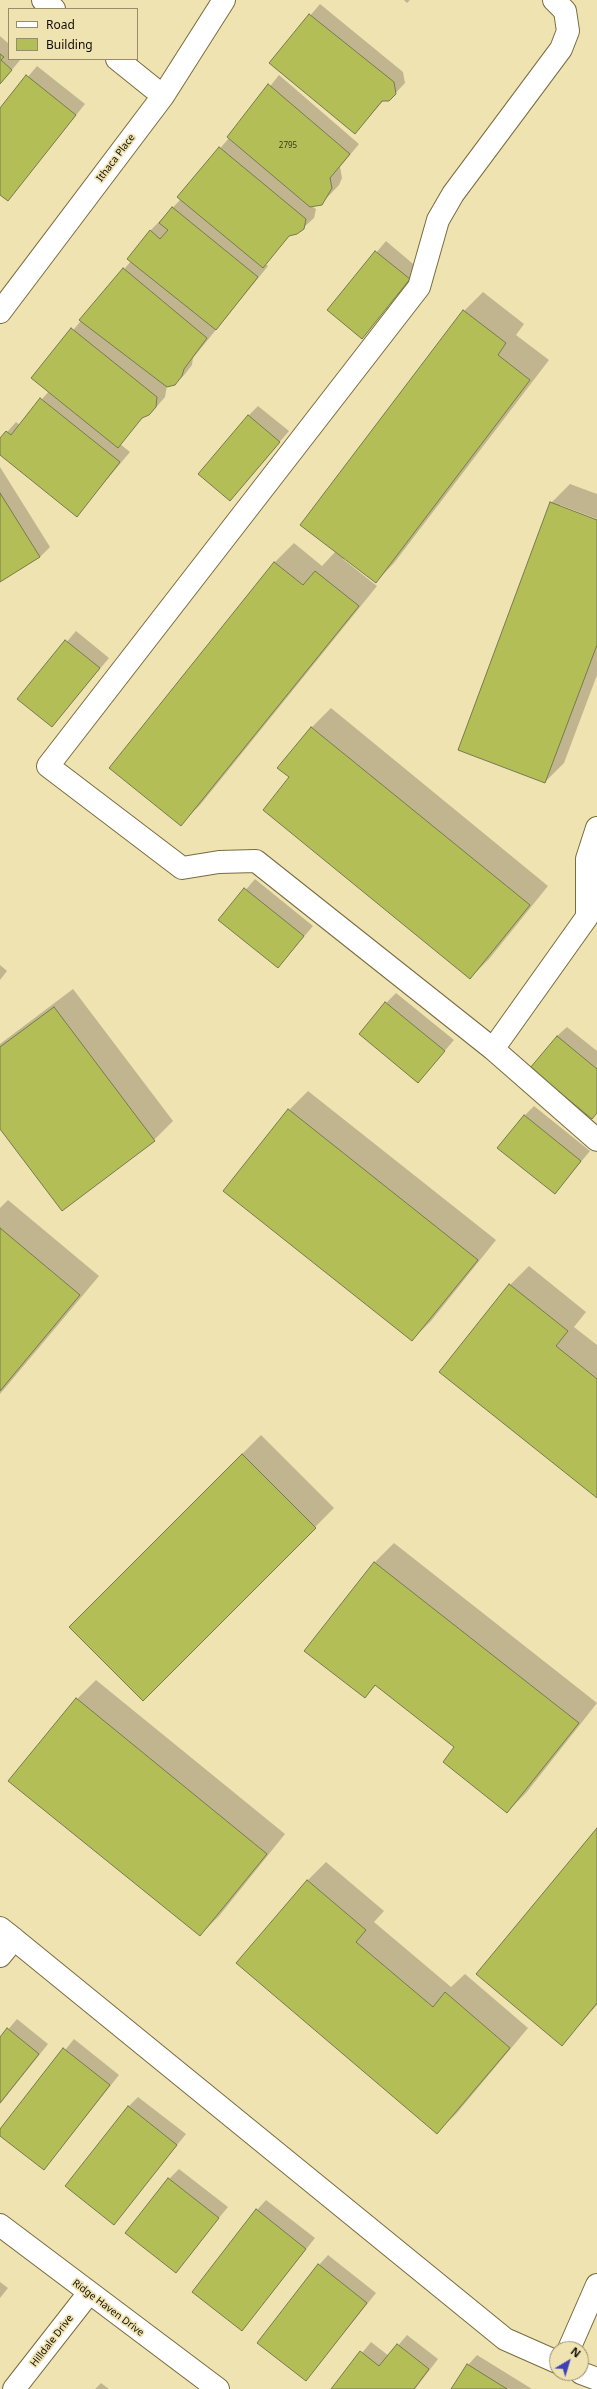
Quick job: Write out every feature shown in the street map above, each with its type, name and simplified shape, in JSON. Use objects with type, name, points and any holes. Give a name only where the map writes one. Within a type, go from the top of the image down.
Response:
[{"type":"street","points":[[43,0],[53,8]]},
{"type":"street","name":"Ithaca Place","points":[[0,312],[163,96],[224,0]]},
{"type":"street","points":[[554,0],[565,11],[568,31],[561,49],[453,194],[438,220],[419,287],[48,766],[182,868],[219,862],[256,861],[493,1050],[597,1140]]},
{"type":"street","points":[[118,60],[163,96]]},
{"type":"street","points":[[493,1050],[587,917],[587,859],[597,828]]},
{"type":"street","points":[[0,1956],[7,1934],[506,2339],[549,2358]]},
{"type":"street","name":"Ridge Haven Drive","points":[[0,2225],[218,2389]]},
{"type":"street","points":[[572,2341],[597,2285]]},
{"type":"street","name":"Hilldale Drive","points":[[14,2389],[89,2293]]},
{"type":"building","points":[[309,14],[394,82],[396,94],[389,101],[382,101],[355,134],[269,63]]},
{"type":"building","points":[[0,54],[4,57],[1,60],[12,70],[0,84]]},
{"type":"building","points":[[26,75],[76,115],[8,201],[0,195],[0,108]]},
{"type":"building","points":[[268,84],[350,154],[330,178],[332,188],[322,205],[310,207],[227,137]]},
{"type":"building","points":[[219,147],[306,219],[304,229],[297,234],[289,236],[263,268],[177,197]]},
{"type":"building","points":[[172,207],[258,277],[216,330],[127,259],[150,230],[160,239],[168,230],[159,223]]},
{"type":"building","points":[[375,251],[410,279],[362,339],[327,310]]},
{"type":"building","points":[[123,268],[207,338],[184,369],[182,376],[175,385],[167,387],[79,320]]},
{"type":"building","points":[[463,310],[506,343],[498,355],[530,380],[376,583],[300,525]]},
{"type":"building","points":[[71,328],[157,397],[156,407],[149,415],[142,418],[118,448],[31,378]]},
{"type":"building","points":[[40,398],[120,462],[77,517],[0,455],[0,438],[6,431],[11,435]]},
{"type":"building","points":[[248,415],[280,442],[230,501],[198,474]]},
{"type":"building","points":[[0,493],[40,557],[0,582]]},
{"type":"building","points":[[550,502],[597,520],[597,645],[545,783],[458,750]]},
{"type":"building","points":[[274,562],[303,585],[315,571],[359,606],[181,826],[109,768]]},
{"type":"building","points":[[65,640],[100,668],[52,727],[17,699]]},
{"type":"building","points":[[311,727],[530,905],[470,979],[263,810],[289,777],[277,768]]},
{"type":"building","points":[[244,888],[304,936],[278,968],[218,920]]},
{"type":"building","points":[[385,1002],[445,1051],[418,1083],[359,1034]]},
{"type":"building","points":[[54,1007],[155,1141],[62,1211],[0,1129],[0,1047]]},
{"type":"building","points":[[557,1036],[597,1069],[597,1113],[592,1119],[530,1068]]},
{"type":"building","points":[[288,1109],[478,1260],[412,1341],[223,1191]]},
{"type":"building","points":[[524,1115],[581,1161],[555,1194],[497,1148]]},
{"type":"building","points":[[0,1228],[80,1295],[0,1391]]},
{"type":"building","points":[[509,1284],[568,1331],[556,1346],[597,1379],[597,1498],[439,1372]]},
{"type":"building","points":[[242,1454],[316,1528],[143,1701],[69,1627]]},
{"type":"building","points":[[374,1562],[579,1723],[507,1813],[443,1762],[454,1747],[375,1685],[365,1698],[304,1651]]},
{"type":"building","points":[[76,1698],[267,1854],[200,1936],[8,1781]]},
{"type":"building","points":[[597,1828],[597,2003],[562,2046],[476,1974]]},
{"type":"building","points":[[307,1880],[366,1930],[356,1942],[433,2007],[445,1992],[510,2048],[437,2134],[236,1963]]},
{"type":"building","points":[[7,2028],[39,2054],[0,2103],[0,2037]]},
{"type":"building","points":[[63,2048],[110,2085],[44,2170],[0,2136],[0,2129]]},
{"type":"building","points":[[128,2106],[177,2145],[114,2225],[65,2186]]},
{"type":"building","points":[[168,2178],[219,2218],[176,2273],[125,2233]]},
{"type":"building","points":[[256,2209],[306,2249],[242,2331],[192,2292]]},
{"type":"building","points":[[318,2264],[367,2303],[306,2381],[257,2343]]},
{"type":"building","points":[[397,2344],[429,2369],[414,2389],[331,2389],[360,2351],[379,2366]]},
{"type":"building","points":[[467,2364],[507,2389],[451,2389]]}]
